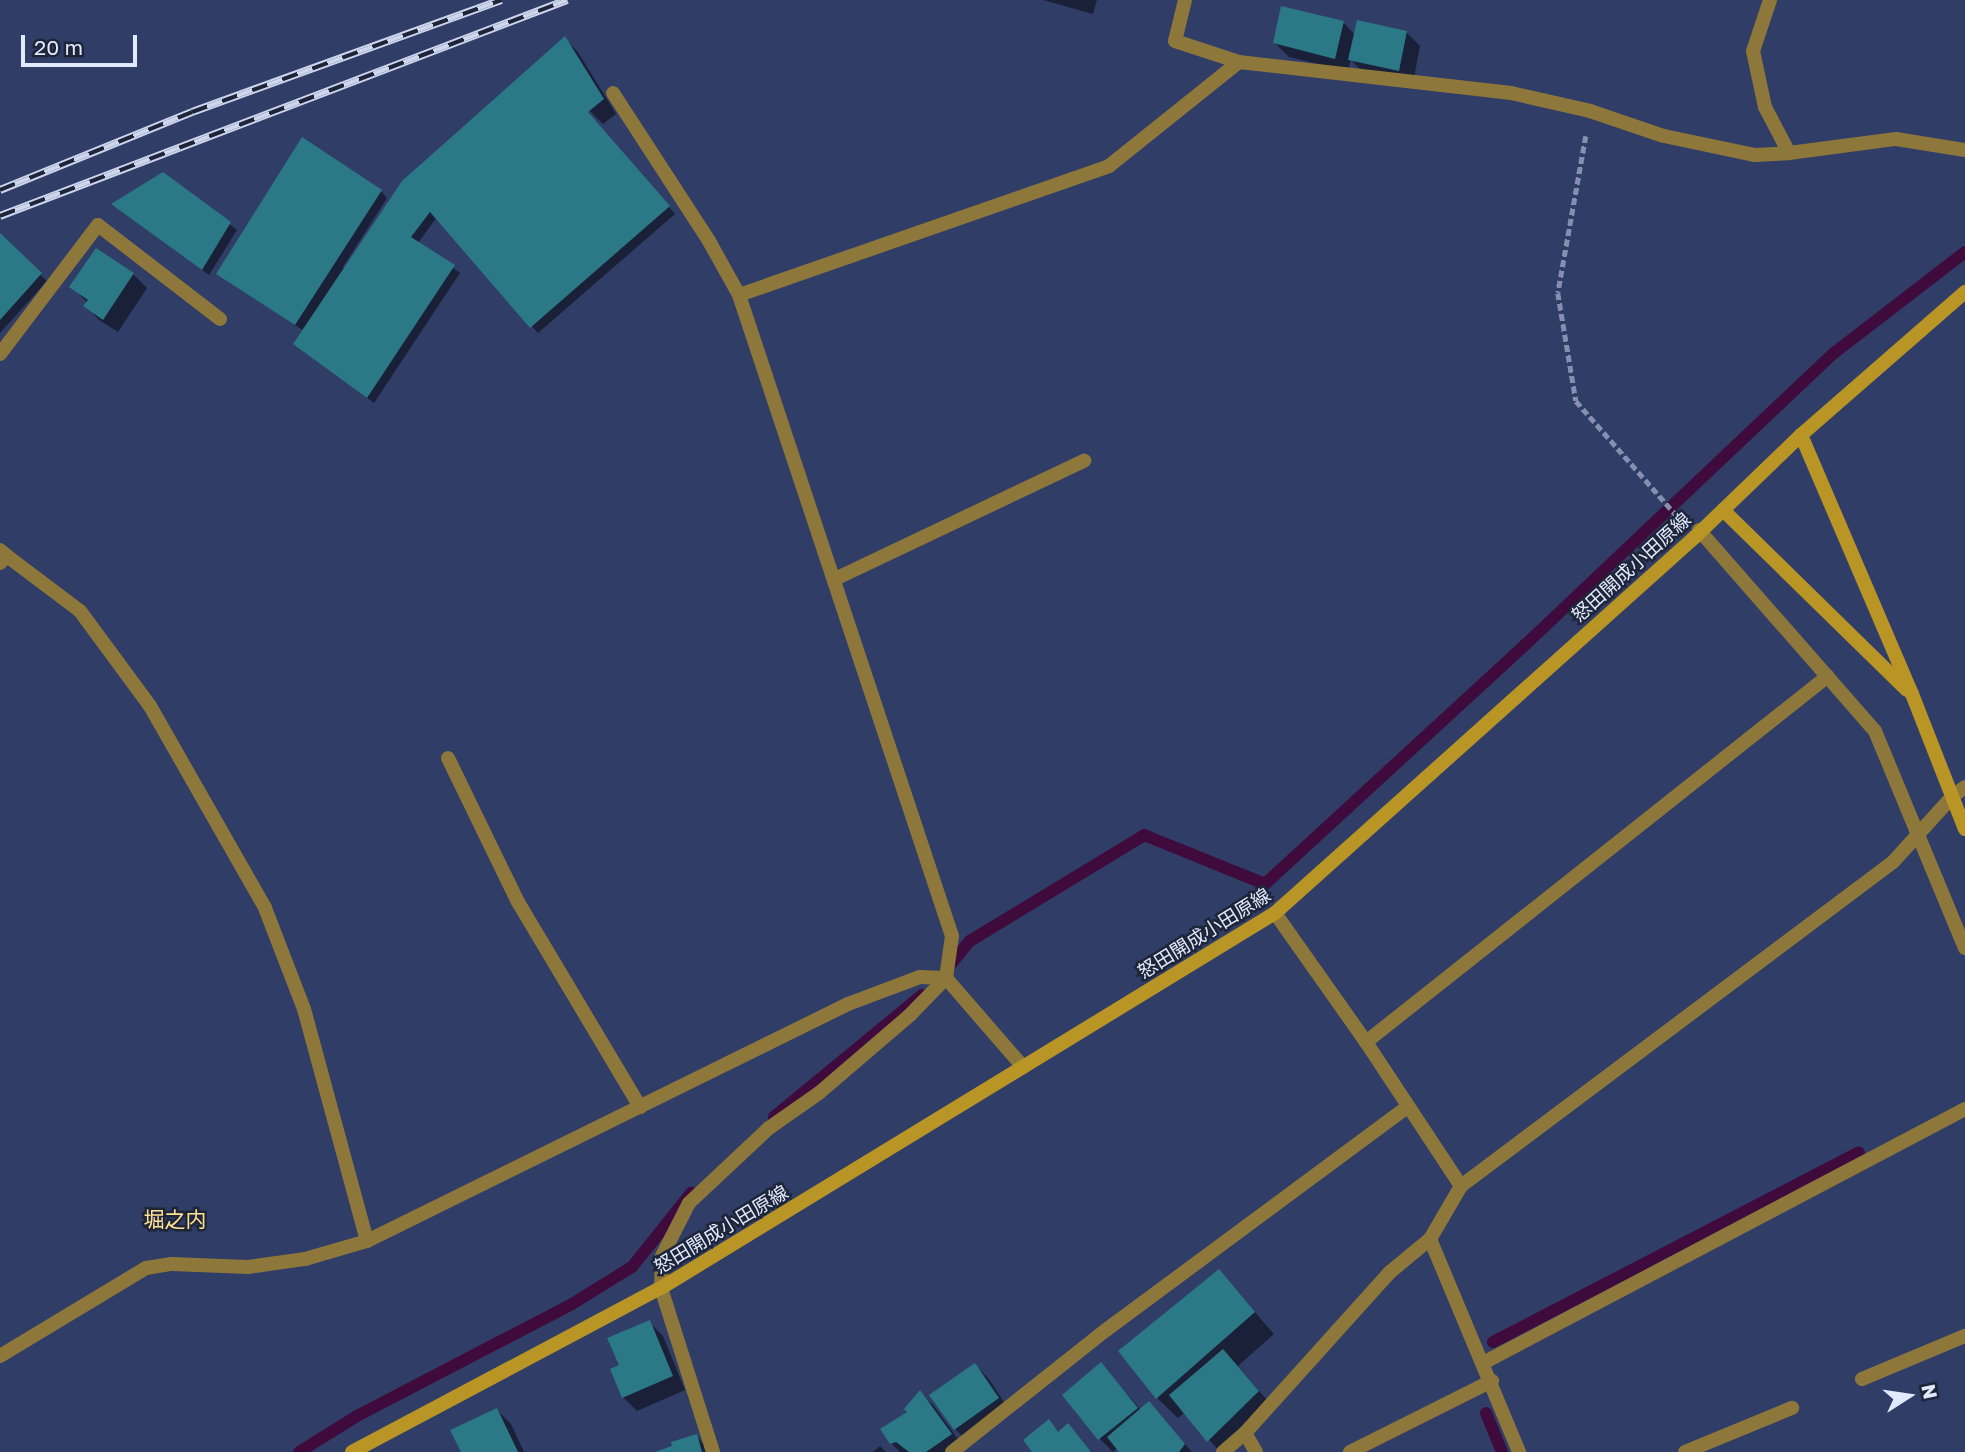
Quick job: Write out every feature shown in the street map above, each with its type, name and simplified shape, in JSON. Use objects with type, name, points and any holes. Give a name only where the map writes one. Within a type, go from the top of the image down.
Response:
[{"type":"main road","name":"怒田開成小田原線","points":[[352,1452],[661,1288],[1275,913],[1723,510],[1801,435],[1965,292]]},
{"type":"main road","points":[[1801,435],[1912,694],[1965,829]]},
{"type":"main road","points":[[1723,510],[1912,694]]},
{"type":"street","points":[[1185,0],[1175,41],[1239,62],[1511,93],[1590,111],[1676,139],[1754,155],[1896,139],[1965,150]]},
{"type":"street","points":[[1770,0],[1753,51],[1765,107],[1789,153]]},
{"type":"street","points":[[740,295],[1109,166],[1239,62]]},
{"type":"street","points":[[613,93],[709,241],[740,295],[951,936],[946,978],[910,1015],[819,1093],[769,1128],[690,1203],[662,1256],[661,1288],[713,1452]]},
{"type":"street","points":[[0,354],[98,225],[220,319]]},
{"type":"street","points":[[835,579],[1084,461]]},
{"type":"street","points":[[1697,533],[1875,731],[1920,833],[1965,948]]},
{"type":"street","points":[[3,556],[80,611],[150,706],[265,908],[304,1009],[368,1241]]},
{"type":"street","points":[[1366,1042],[1828,676]]},
{"type":"street","points":[[449,758],[518,902],[640,1107]]},
{"type":"street","points":[[1223,1452],[1245,1433],[1389,1273],[1430,1239],[1461,1186],[1893,862],[1952,797],[1965,787]]},
{"type":"street","points":[[1275,913],[1366,1042],[1461,1186]]},
{"type":"street","points":[[0,1356],[146,1268],[172,1264],[248,1267],[305,1259],[368,1241],[848,1004],[920,977],[946,978],[1023,1067]]},
{"type":"street","points":[[951,1452],[1106,1330],[1407,1107]]},
{"type":"street","points":[[1483,1363],[1965,1109]]},
{"type":"street","points":[[1430,1239],[1492,1381],[1519,1452]]},
{"type":"street","points":[[1862,1378],[1965,1336]]},
{"type":"street","points":[[1350,1452],[1492,1381]]},
{"type":"street","points":[[1685,1452],[1791,1408]]},
{"type":"street","points":[[1245,1433],[1256,1452]]},
{"type":"path","points":[[1590,111],[1558,293],[1576,401],[1697,533]]},
{"type":"building","points":[[1281,6],[1344,21],[1335,59],[1273,43]]},
{"type":"building","points":[[1357,20],[1407,31],[1399,71],[1348,60]]},
{"type":"building","points":[[565,36],[604,99],[588,112],[670,206],[530,328],[430,212],[411,237],[455,265],[367,398],[293,344],[402,181]]},
{"type":"building","points":[[302,137],[382,190],[295,325],[216,274]]},
{"type":"building","points":[[163,172],[231,222],[202,270],[111,204]]},
{"type":"building","points":[[0,233],[42,273],[0,320]]},
{"type":"building","points":[[96,248],[134,273],[103,320],[83,306],[88,300],[69,287]]},
{"type":"building","points":[[1219,1269],[1255,1312],[1156,1399],[1118,1351]]},
{"type":"building","points":[[650,1320],[673,1376],[622,1398],[610,1369],[619,1365],[607,1338]]},
{"type":"building","points":[[1223,1349],[1259,1391],[1207,1442],[1169,1395]]},
{"type":"building","points":[[1101,1362],[1138,1408],[1098,1440],[1062,1395]]},
{"type":"building","points":[[975,1363],[999,1398],[954,1430],[929,1395]]},
{"type":"building","points":[[920,1390],[952,1434],[926,1452],[909,1452],[896,1442],[890,1444],[880,1429],[907,1412],[904,1409]]},
{"type":"building","points":[[1149,1401],[1185,1444],[1179,1452],[1119,1452],[1107,1437]]},
{"type":"building","points":[[497,1408],[518,1452],[461,1452],[450,1430]]},
{"type":"building","points":[[1049,1419],[1058,1432],[1068,1423],[1091,1452],[1032,1452],[1023,1440]]},
{"type":"building","points":[[697,1434],[702,1452],[655,1452],[672,1446],[671,1442]]},
{"type":"waterway","points":[[947,969],[970,941],[1144,835],[1265,884],[1525,645],[1834,353],[1965,252]]},
{"type":"waterway","points":[[774,1117],[922,995]]},
{"type":"waterway","points":[[1493,1342],[1859,1152]]},
{"type":"waterway","points":[[299,1452],[357,1416],[572,1304],[632,1267],[691,1193]]},
{"type":"waterway","points":[[1486,1413],[1502,1452]]},
{"type":"railway","points":[[0,190],[192,112],[501,0]]},
{"type":"railway","points":[[0,216],[567,0]]},
{"type":"district","name":"堀之内","points":[[175,1219]]}]
